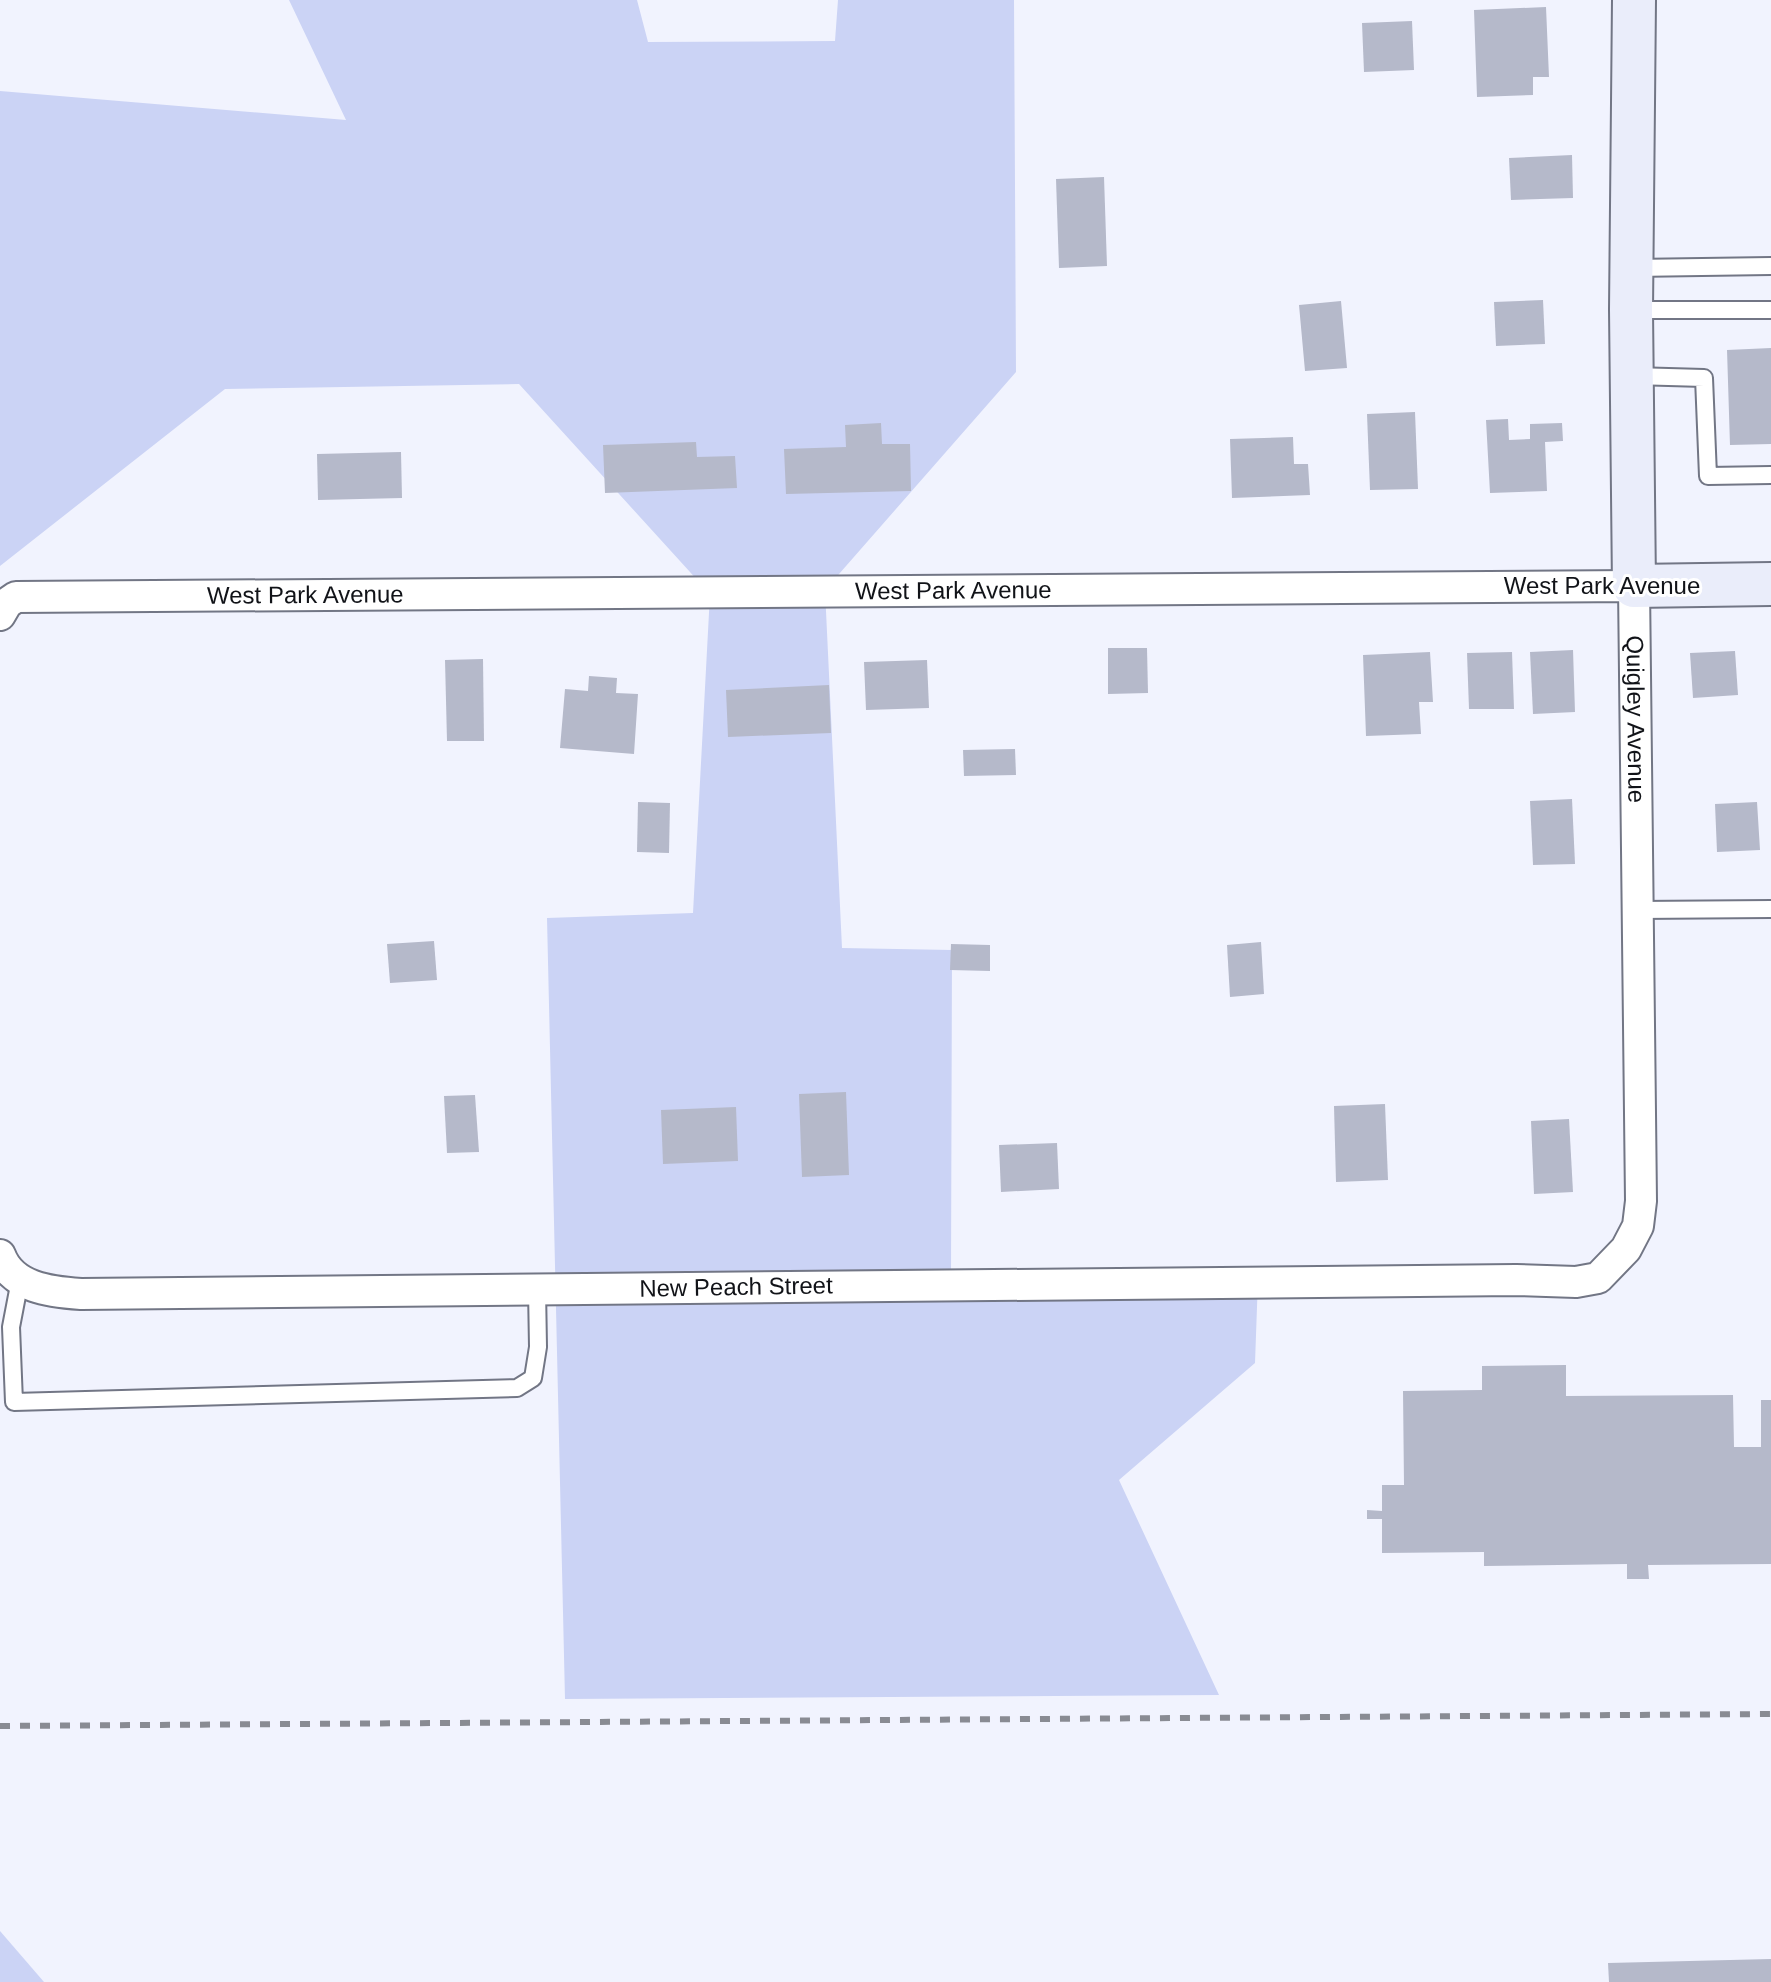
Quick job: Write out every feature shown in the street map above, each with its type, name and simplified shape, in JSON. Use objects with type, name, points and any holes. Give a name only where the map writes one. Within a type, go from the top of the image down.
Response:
[{"type":"street","name":"Quigley Avenue","points":[[1454,1280],[1576,1282],[1598,1278],[1626,1249],[1638,1226],[1641,1201],[1631,310],[1634,0]]},
{"type":"street","name":"West Park Avenue","points":[[0,615],[7,603],[16,597],[1771,584]]},
{"type":"street","points":[[0,1255],[3,1264],[20,1280]]},
{"type":"street","name":"New Peach Street","points":[[20,1280],[48,1292],[81,1294],[1454,1280]]},
{"type":"lane","points":[[1631,268],[1771,266]]},
{"type":"lane","points":[[1631,310],[1771,310]]},
{"type":"lane","points":[[1632,376],[1704,378],[1708,476],[1771,475]]},
{"type":"lane","points":[[1637,910],[1771,909]]},
{"type":"lane","points":[[20,1280],[11,1327],[14,1402],[517,1388],[533,1378],[538,1347],[537,1289]]},
{"type":"shaded area","points":[[289,0],[637,0],[648,42],[835,41],[838,0],[1014,0],[1016,372],[825,590],[842,948],[952,950],[951,1281],[1258,1279],[1255,1363],[1119,1480],[1219,1695],[565,1699],[547,918],[693,913],[710,594],[519,384],[225,389],[0,566],[0,91],[346,120]]},
{"type":"shaded area","points":[[0,1931],[44,1982],[0,1982]]},
{"type":"building","points":[[1546,7],[1549,77],[1533,77],[1533,95],[1477,97],[1474,10]]},
{"type":"building","points":[[1412,21],[1414,70],[1364,72],[1362,23]]},
{"type":"building","points":[[1572,155],[1573,198],[1511,200],[1509,158]]},
{"type":"building","points":[[1104,177],[1107,266],[1059,268],[1056,179]]},
{"type":"building","points":[[1543,300],[1545,344],[1496,346],[1494,302]]},
{"type":"building","points":[[1341,301],[1347,368],[1305,371],[1299,305]]},
{"type":"building","points":[[1771,348],[1771,444],[1730,445],[1727,350]]},
{"type":"building","points":[[1415,412],[1418,489],[1370,490],[1367,414]]},
{"type":"building","points":[[1508,419],[1509,440],[1530,439],[1530,424],[1562,423],[1563,441],[1545,442],[1547,491],[1490,493],[1486,420]]},
{"type":"building","points":[[881,423],[882,444],[910,444],[911,491],[786,494],[784,449],[846,447],[845,425]]},
{"type":"building","points":[[1293,437],[1294,464],[1308,464],[1310,495],[1232,498],[1230,439]]},
{"type":"building","points":[[696,442],[697,457],[735,456],[737,488],[605,493],[603,445]]},
{"type":"building","points":[[401,452],[402,498],[318,500],[317,454]]},
{"type":"building","points":[[1108,648],[1147,648],[1148,693],[1108,694]]},
{"type":"building","points":[[1573,650],[1575,712],[1533,714],[1530,652]]},
{"type":"building","points":[[1735,651],[1738,695],[1693,698],[1690,653]]},
{"type":"building","points":[[1430,652],[1433,702],[1419,702],[1421,734],[1366,736],[1363,655]]},
{"type":"building","points":[[1512,652],[1514,709],[1469,709],[1467,653]]},
{"type":"building","points":[[483,659],[484,741],[447,741],[445,660]]},
{"type":"building","points":[[927,660],[929,708],[866,710],[864,662]]},
{"type":"building","points":[[589,676],[617,678],[616,693],[638,694],[634,754],[560,748],[565,689],[588,691]]},
{"type":"building","points":[[829,685],[831,733],[728,737],[726,690]]},
{"type":"building","points":[[1015,749],[1016,775],[964,776],[963,750]]},
{"type":"building","points":[[1572,799],[1575,864],[1533,865],[1530,801]]},
{"type":"building","points":[[638,802],[670,803],[669,853],[637,852]]},
{"type":"building","points":[[1757,802],[1760,850],[1717,852],[1715,804]]},
{"type":"building","points":[[434,941],[437,980],[390,983],[387,944]]},
{"type":"building","points":[[1261,942],[1264,994],[1230,997],[1227,945]]},
{"type":"building","points":[[951,944],[990,945],[990,971],[950,970]]},
{"type":"building","points":[[846,1092],[849,1175],[802,1177],[799,1094]]},
{"type":"building","points":[[475,1095],[479,1152],[447,1153],[444,1096]]},
{"type":"building","points":[[1385,1104],[1388,1180],[1336,1182],[1334,1106]]},
{"type":"building","points":[[736,1107],[738,1161],[663,1164],[661,1110]]},
{"type":"building","points":[[1569,1119],[1573,1192],[1534,1194],[1531,1121]]},
{"type":"building","points":[[1057,1143],[1059,1189],[1001,1192],[999,1145]]},
{"type":"building","points":[[1566,1365],[1566,1396],[1733,1395],[1734,1447],[1761,1447],[1761,1400],[1771,1400],[1771,1564],[1648,1565],[1649,1579],[1627,1579],[1627,1564],[1484,1566],[1484,1552],[1382,1553],[1382,1519],[1367,1519],[1367,1510],[1382,1511],[1382,1485],[1404,1485],[1403,1391],[1482,1390],[1482,1366]]},
{"type":"building","points":[[1771,1959],[1771,1982],[1609,1982],[1608,1963]]},
{"type":"railway","points":[[0,1726],[1771,1714]]}]
